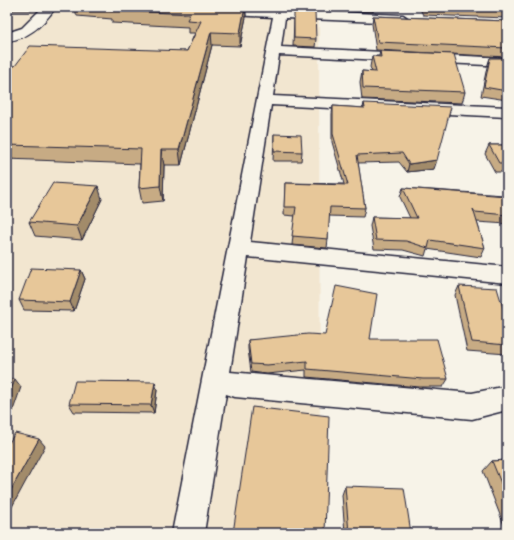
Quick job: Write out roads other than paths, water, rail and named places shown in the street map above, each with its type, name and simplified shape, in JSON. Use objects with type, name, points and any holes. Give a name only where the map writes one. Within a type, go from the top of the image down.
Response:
[{"type":"street","points":[[7,37],[19,36],[26,32],[50,7]]},
{"type":"street","points":[[202,10],[280,10],[413,20]]},
{"type":"street","points":[[188,533],[280,10]]},
{"type":"street","points":[[273,51],[507,62]]},
{"type":"street","points":[[264,100],[507,112]]},
{"type":"street","points":[[238,248],[507,275]]},
{"type":"street","points":[[216,379],[235,385],[472,406],[507,398]]}]
